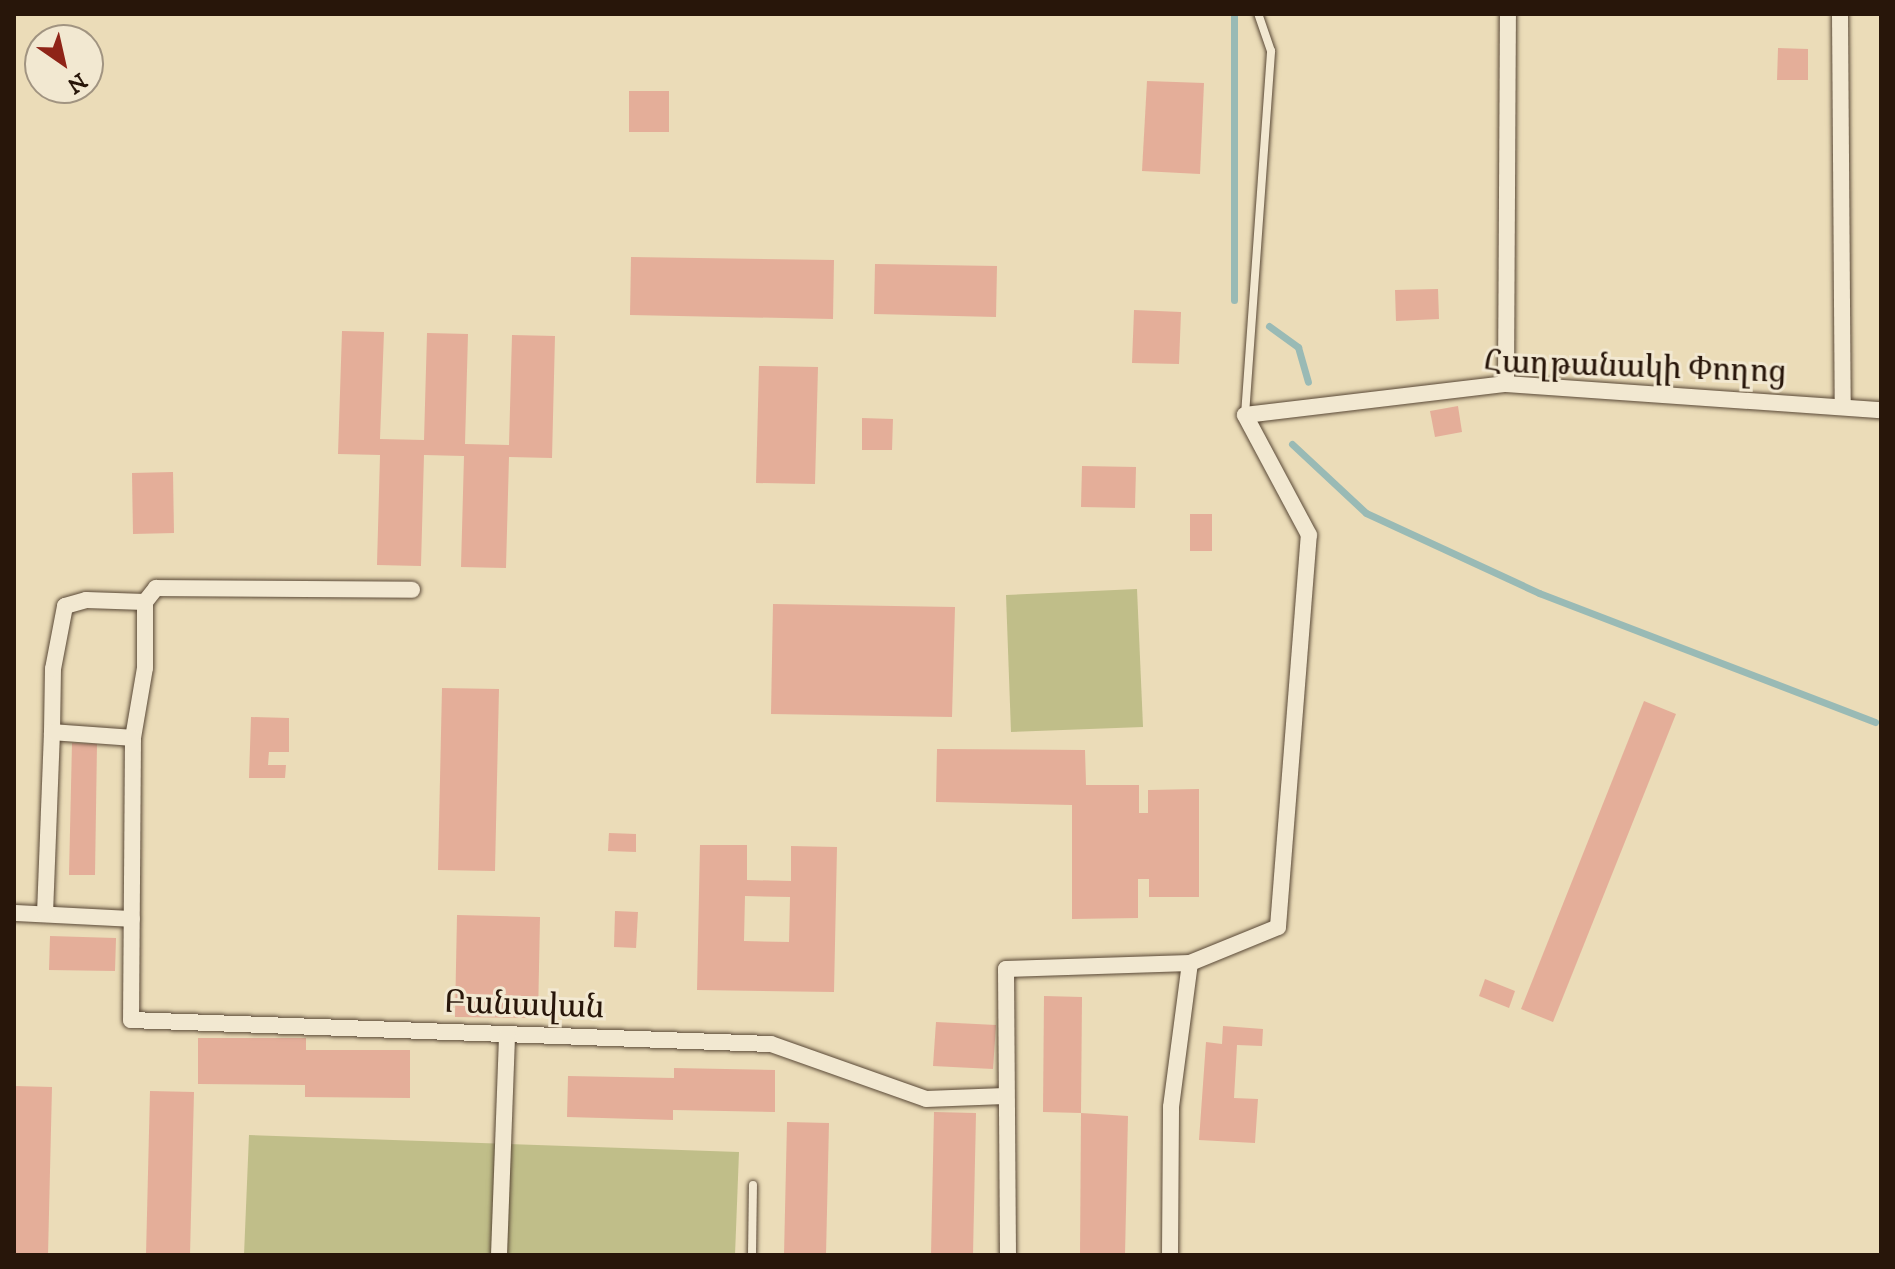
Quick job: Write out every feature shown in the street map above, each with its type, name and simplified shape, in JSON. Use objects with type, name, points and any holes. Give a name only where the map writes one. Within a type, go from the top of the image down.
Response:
[{"type":"street","points":[[1506,384],[1508,14]]},
{"type":"street","points":[[1840,14],[1843,407]]},
{"type":"street","name":"Հաղթանակի Փողոց","points":[[1245,415],[1506,384],[1881,410]]},
{"type":"street","points":[[1008,1255],[1006,969],[1190,963],[1278,927],[1309,535],[1245,415]]},
{"type":"street","points":[[14,913],[132,919],[133,738],[145,668],[145,602],[156,588],[412,590]]},
{"type":"street","points":[[45,914],[60,613],[73,601],[145,602]]},
{"type":"street","points":[[52,732],[133,738]]},
{"type":"street","name":"Բանավան","points":[[132,919],[131,1020],[771,1044],[926,1099],[1005,1096]]},
{"type":"street","points":[[1170,1255],[1171,1107],[1190,963]]},
{"type":"street","points":[[499,1255],[507,1034]]},
{"type":"lane","points":[[1245,415],[1271,51],[1258,14]]},
{"type":"lane","points":[[752,1255],[753,1185]]},
{"type":"shaded area","points":[[1137,589],[1143,727],[1011,732],[1006,595]]},
{"type":"shaded area","points":[[249,1135],[739,1152],[735,1255],[244,1255]]},
{"type":"building","points":[[1778,48],[1808,49],[1808,80],[1777,80]]},
{"type":"building","points":[[1147,81],[1204,83],[1200,174],[1142,171]]},
{"type":"building","points":[[629,91],[669,91],[669,132],[629,132]]},
{"type":"building","points":[[631,257],[834,260],[833,319],[630,315]]},
{"type":"building","points":[[875,264],[997,266],[996,317],[874,314]]},
{"type":"building","points":[[1438,289],[1439,319],[1396,321],[1395,290]]},
{"type":"building","points":[[1134,310],[1181,312],[1179,364],[1132,363]]},
{"type":"building","points":[[342,331],[384,332],[380,439],[424,440],[427,333],[468,334],[465,444],[509,445],[512,335],[555,336],[552,458],[509,457],[506,568],[461,567],[464,456],[424,455],[421,566],[377,565],[380,455],[338,454]]},
{"type":"building","points":[[759,366],[818,367],[815,484],[756,483]]},
{"type":"building","points":[[1458,406],[1462,432],[1435,437],[1430,411]]},
{"type":"building","points":[[862,418],[893,419],[892,450],[862,450]]},
{"type":"building","points":[[1082,466],[1136,467],[1135,508],[1081,507]]},
{"type":"building","points":[[173,472],[174,533],[133,534],[132,473]]},
{"type":"building","points":[[1190,514],[1212,514],[1212,551],[1190,551]]},
{"type":"building","points":[[773,604],[955,607],[952,717],[771,714]]},
{"type":"building","points":[[442,688],[499,689],[495,871],[438,870]]},
{"type":"building","points":[[1644,701],[1676,714],[1553,1022],[1521,1009]]},
{"type":"building","points":[[251,717],[289,718],[289,752],[269,752],[268,765],[286,765],[285,778],[249,778]]},
{"type":"building","points":[[72,743],[97,744],[95,875],[69,875]]},
{"type":"building","points":[[937,749],[1085,750],[1086,785],[1139,785],[1139,813],[1148,813],[1148,790],[1199,789],[1199,897],[1149,897],[1149,879],[1138,879],[1138,918],[1072,919],[1072,805],[936,802]]},
{"type":"building","points":[[609,833],[636,834],[636,852],[608,851]]},
{"type":"building","points":[[700,845],[747,845],[747,880],[791,881],[791,846],[837,847],[834,992],[697,990]],"holes":[[[745,896],[790,897],[789,942],[744,941]]]},
{"type":"building","points":[[615,911],[638,912],[636,948],[614,947]]},
{"type":"building","points":[[457,915],[540,917],[538,1018],[455,1017]]},
{"type":"building","points":[[50,936],[116,938],[115,971],[49,970]]},
{"type":"building","points":[[1485,979],[1515,991],[1509,1008],[1479,996]]},
{"type":"building","points":[[1044,996],[1082,997],[1081,1113],[1043,1112]]},
{"type":"building","points":[[936,1022],[996,1025],[993,1069],[933,1066]]},
{"type":"building","points":[[1223,1026],[1263,1029],[1262,1046],[1237,1045],[1234,1098],[1258,1099],[1255,1143],[1199,1140],[1206,1042],[1222,1044]]},
{"type":"building","points":[[198,1038],[306,1038],[306,1050],[410,1050],[410,1098],[305,1097],[305,1085],[198,1084]]},
{"type":"building","points":[[674,1068],[775,1070],[775,1112],[673,1110],[673,1120],[567,1117],[568,1076],[674,1078]]},
{"type":"building","points":[[14,1086],[52,1087],[48,1255],[14,1255]]},
{"type":"building","points":[[150,1091],[194,1092],[190,1255],[146,1255]]},
{"type":"building","points":[[934,1112],[976,1113],[973,1255],[931,1255]]},
{"type":"building","points":[[1081,1113],[1128,1116],[1125,1255],[1080,1255]]},
{"type":"building","points":[[787,1122],[829,1123],[826,1255],[784,1255]]},
{"type":"waterway","points":[[1234,14],[1234,300]]},
{"type":"waterway","points":[[1269,326],[1298,347],[1308,382]]},
{"type":"waterway","points":[[1292,444],[1366,513],[1539,593],[1875,722]]}]
